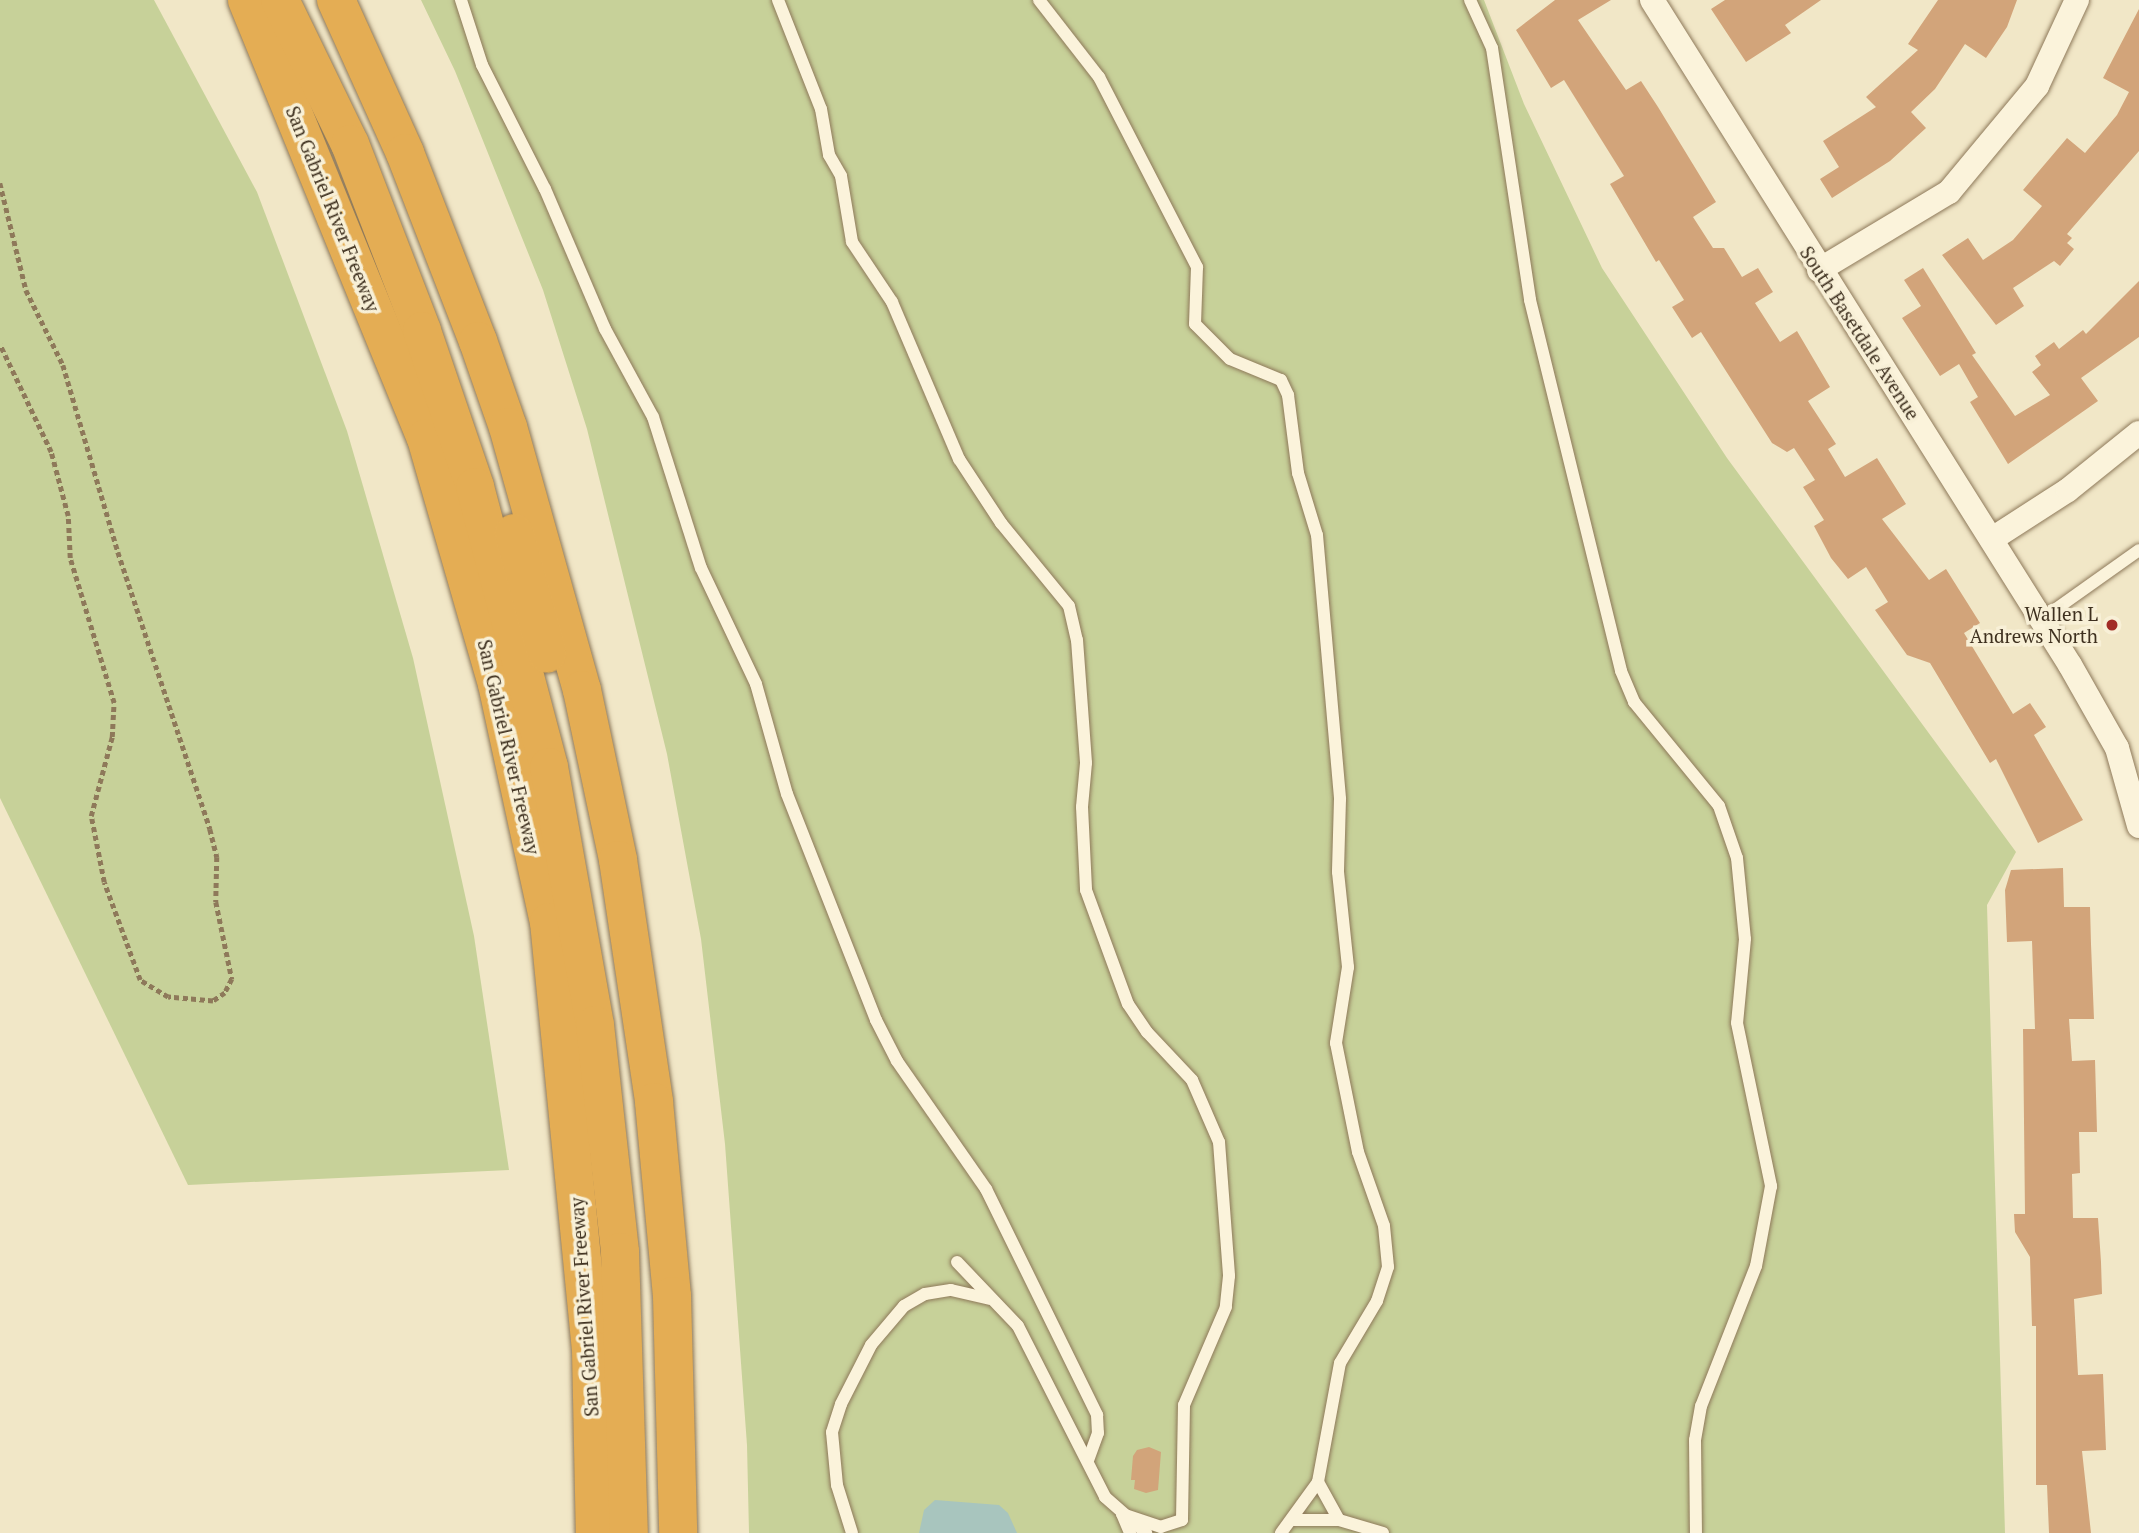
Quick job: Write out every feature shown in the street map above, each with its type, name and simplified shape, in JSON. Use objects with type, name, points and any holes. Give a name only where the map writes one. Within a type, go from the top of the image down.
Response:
[{"type":"highway","name":"San Gabriel River Freeway","points":[[247,0],[426,438],[497,684],[549,922],[591,1349],[596,1533]]},
{"type":"highway","points":[[280,0],[349,144],[422,331],[475,488],[549,767],[595,1025],[620,1252],[629,1533]]},
{"type":"highway","points":[[309,0],[439,303],[533,596],[559,704],[593,857],[639,1182],[650,1336],[654,1533]]},
{"type":"highway","points":[[336,0],[410,164],[478,341],[551,575],[590,727],[636,962],[657,1126],[671,1296],[678,1533]]},
{"type":"street","name":"South Basetdale Avenue","points":[[1652,0],[1819,270],[2070,665],[2117,748],[2139,826]]},
{"type":"street","points":[[1819,270],[1949,192],[2037,86],[2077,0]]},
{"type":"street","points":[[1992,539],[2068,490],[2139,433]]},
{"type":"lane","points":[[461,0],[482,65],[545,189],[605,330],[653,417],[701,568],[756,684],[787,794],[876,1020],[897,1061],[986,1189],[1091,1402],[1098,1433],[1088,1460]]},
{"type":"lane","points":[[778,0],[821,109],[829,155],[841,176],[852,242],[892,302],[959,459],[1001,523],[1069,606],[1077,640],[1086,762],[1082,807],[1086,890],[1128,1004],[1147,1032],[1192,1080],[1219,1142],[1227,1297],[1218,1332],[1184,1405],[1182,1520],[1161,1527],[1122,1514]]},
{"type":"lane","points":[[1039,0],[1099,77],[1197,267],[1195,324],[1230,359],[1281,380],[1288,395],[1298,473],[1317,535],[1330,721],[1340,788],[1338,872],[1348,967],[1336,1043],[1358,1152],[1384,1226],[1388,1267],[1377,1301],[1340,1363],[1318,1482],[1281,1533]]},
{"type":"lane","points":[[1470,0],[1492,48],[1530,300],[1621,671],[1634,702],[1719,806],[1737,858],[1745,939],[1737,1023],[1771,1186],[1756,1266],[1701,1406],[1695,1440],[1696,1533]]},
{"type":"lane","points":[[2042,619],[2139,550]]},
{"type":"lane","points":[[957,1262],[989,1299],[1018,1326],[1036,1353],[1105,1497],[1146,1533]]},
{"type":"lane","points":[[852,1533],[837,1485],[832,1432],[841,1404],[871,1345],[904,1306],[925,1294],[951,1290],[989,1299]]},
{"type":"lane","points":[[1318,1482],[1339,1520]]},
{"type":"lane","points":[[1122,1514],[1130,1533]]},
{"type":"lane","points":[[1292,1520],[1339,1520],[1383,1533]]},
{"type":"path","points":[[0,183],[26,290],[63,365],[118,552],[211,828],[217,857],[216,902],[232,979],[225,993],[213,1001],[168,997],[140,980],[104,882],[91,816],[112,737],[114,703],[70,558],[68,516],[51,452],[0,345]]},
{"type":"green space","points":[[0,0],[154,0],[257,192],[347,431],[413,658],[474,936],[509,1170],[188,1185],[0,798]]},
{"type":"green space","points":[[421,0],[1484,0],[1524,104],[1602,268],[1727,458],[2016,852],[1987,905],[2005,1533],[749,1533],[747,1445],[725,1144],[701,939],[667,754],[587,429],[543,290],[455,71]]},
{"type":"water","points":[[935,1500],[999,1505],[1008,1513],[1017,1533],[919,1533],[924,1510]]},
{"type":"building","points":[[1555,0],[1611,0],[1578,20],[1626,90],[1641,81],[1658,107],[1716,202],[1693,217],[1713,248],[1724,248],[1742,277],[1758,268],[1773,292],[1755,303],[1780,342],[1797,331],[1830,387],[1808,401],[1836,444],[1828,449],[1845,477],[1877,458],[1906,504],[1882,519],[1929,580],[1946,569],[1980,623],[1964,633],[2013,714],[2030,703],[2046,727],[2034,735],[2083,820],[2038,843],[1996,759],[1990,763],[1930,663],[1907,655],[1875,610],[1888,602],[1866,567],[1848,579],[1831,558],[1814,526],[1824,520],[1803,487],[1815,480],[1794,448],[1787,452],[1772,443],[1701,332],[1692,338],[1672,307],[1684,300],[1659,260],[1656,262],[1610,184],[1624,176],[1564,80],[1551,88],[1516,30]]},
{"type":"building","points":[[1725,0],[1821,0],[1785,25],[1791,33],[1746,62],[1711,9]]},
{"type":"building","points":[[1938,0],[2017,0],[2007,27],[1986,58],[1965,44],[1935,89],[1911,112],[1926,128],[1890,161],[1832,198],[1820,179],[1839,167],[1823,141],[1876,107],[1866,97],[1918,50],[1908,44]]},
{"type":"building","points":[[2139,9],[2139,151],[2067,234],[2072,238],[2067,243],[2074,249],[2060,266],[2054,261],[2013,288],[2024,306],[1996,325],[1942,255],[1968,238],[1983,260],[2013,240],[2042,206],[2023,190],[2067,138],[2085,153],[2117,115],[2129,92],[2103,78]]},
{"type":"building","points":[[1923,268],[1976,353],[1972,355],[2015,416],[2050,395],[2032,372],[2041,365],[2035,356],[2054,342],[2059,349],[2083,330],[2086,334],[2139,281],[2139,337],[2081,378],[2098,401],[2008,464],[1970,402],[1978,397],[1959,364],[1940,376],[1902,318],[1921,306],[1904,280]]},
{"type":"building","points":[[2063,868],[2064,907],[2090,907],[2094,1019],[2069,1019],[2072,1061],[2095,1060],[2097,1132],[2079,1132],[2080,1173],[2072,1174],[2073,1218],[2098,1218],[2101,1262],[2102,1294],[2074,1299],[2078,1375],[2103,1374],[2106,1450],[2082,1451],[2091,1533],[2049,1533],[2047,1485],[2036,1485],[2036,1326],[2032,1326],[2030,1257],[2015,1232],[2014,1214],[2025,1214],[2023,1029],[2035,1029],[2032,941],[2007,942],[2005,890],[2011,870]]},
{"type":"building","points":[[1149,1447],[1161,1452],[1158,1490],[1146,1493],[1134,1489],[1135,1480],[1131,1480],[1133,1456],[1137,1450]]},
{"type":"place","name":"Wallen L Andrews North","points":[[2112,625]]}]
